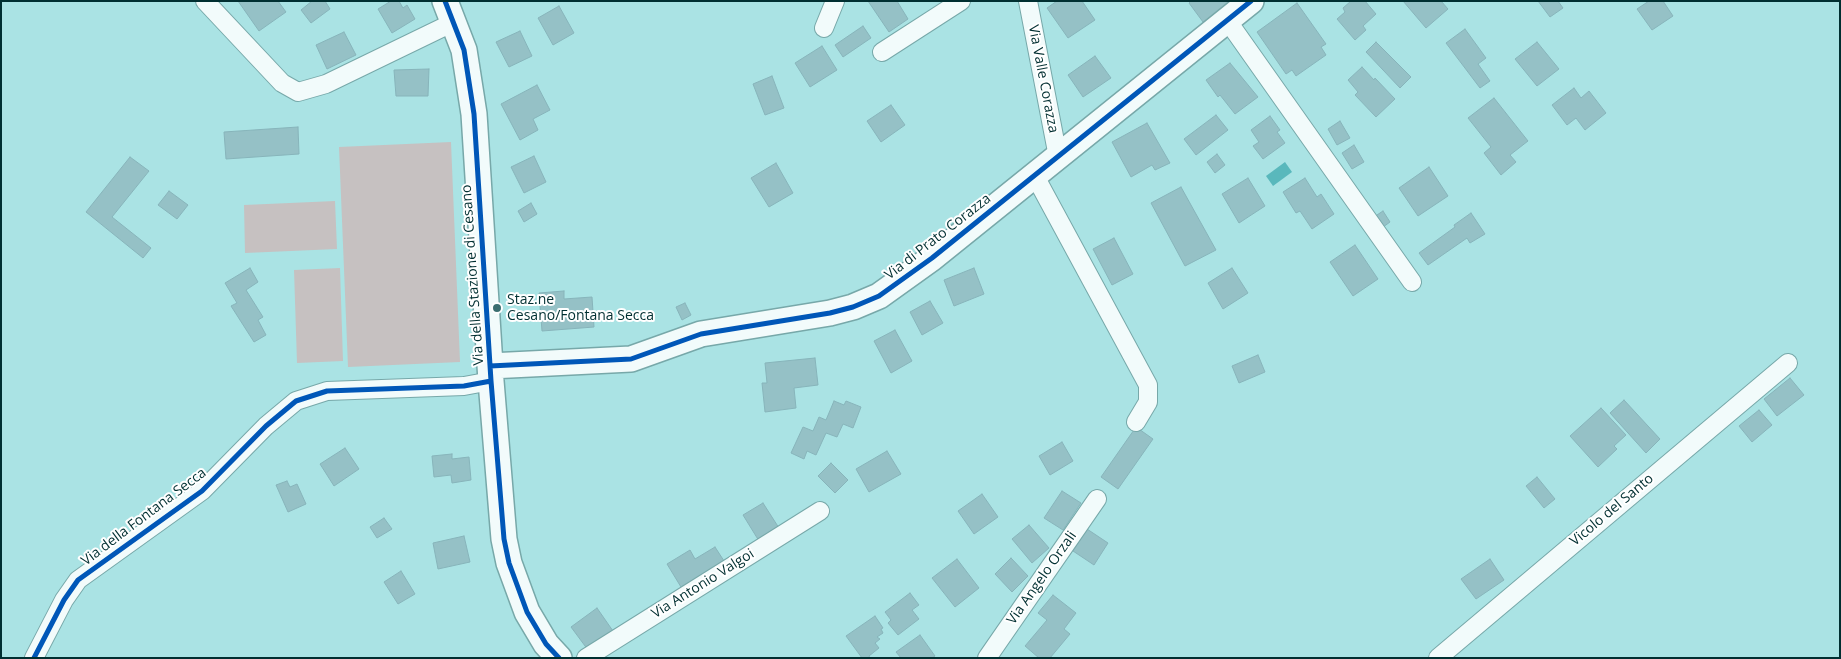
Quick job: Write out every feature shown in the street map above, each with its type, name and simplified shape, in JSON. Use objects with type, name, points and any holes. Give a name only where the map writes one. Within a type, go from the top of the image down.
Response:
[{"type":"street","points":[[205,1],[282,83],[298,92],[326,84],[449,11]]},
{"type":"street","points":[[824,28],[835,1]]},
{"type":"street","points":[[882,52],[961,1]]},
{"type":"street","name":"Via Valle Corazza","points":[[1028,1],[1058,157]]},
{"type":"street","name":"Via di Prato Corazza","points":[[490,373],[620,361],[642,356],[701,334],[830,314],[879,296],[906,279],[1251,1]]},
{"type":"street","name":"Via della Stazione di Cesano","points":[[449,11],[464,50],[474,114],[490,373],[504,539],[509,563],[527,612],[546,644],[559,658]]},
{"type":"street","points":[[1227,20],[1412,282]]},
{"type":"street","points":[[1035,176],[1148,385],[1149,398],[1136,422]]},
{"type":"street","name":"Vicolo del Santo","points":[[1438,658],[1788,363]]},
{"type":"street","name":"Via della Fontana Secca","points":[[34,658],[64,600],[78,580],[202,491],[266,426],[296,401],[327,391],[464,386],[490,373]]},
{"type":"street","name":"Via Angelo Orzali","points":[[987,658],[1097,499]]},
{"type":"street","name":"Via Antonio Valgoi","points":[[586,658],[820,511]]},
{"type":"shaded area","points":[[451,142],[460,362],[348,367],[339,147]]},
{"type":"shaded area","points":[[335,201],[337,249],[245,253],[244,205]]},
{"type":"shaded area","points":[[340,268],[343,361],[297,363],[294,270]]},
{"type":"water","points":[[1285,162],[1292,172],[1273,186],[1266,176]]},
{"type":"building","points":[[238,1],[278,1],[286,12],[259,31]]},
{"type":"building","points":[[312,1],[325,1],[330,9],[311,23],[301,10]]},
{"type":"building","points":[[391,1],[399,1],[403,8],[407,5],[415,19],[392,33],[378,9]]},
{"type":"building","points":[[868,1],[897,1],[908,19],[889,32]]},
{"type":"building","points":[[1057,1],[1082,1],[1095,20],[1068,38],[1047,8]]},
{"type":"building","points":[[1191,1],[1232,2],[1203,22],[1189,3]]},
{"type":"building","points":[[1351,1],[1365,1],[1376,14],[1363,26],[1366,30],[1355,40],[1337,19],[1345,12],[1343,8]]},
{"type":"building","points":[[1403,1],[1441,1],[1448,9],[1426,28]]},
{"type":"building","points":[[1538,1],[1558,1],[1563,8],[1550,17]]},
{"type":"building","points":[[1649,1],[1663,1],[1673,16],[1652,30],[1637,9]]},
{"type":"building","points":[[1297,3],[1326,44],[1321,47],[1326,55],[1296,76],[1292,70],[1286,74],[1257,32]]},
{"type":"building","points":[[559,6],[574,33],[553,45],[538,18]]},
{"type":"building","points":[[863,26],[871,38],[843,57],[835,45]]},
{"type":"building","points":[[1465,29],[1486,58],[1478,64],[1490,81],[1480,88],[1446,43]]},
{"type":"building","points":[[520,31],[532,56],[509,67],[496,42]]},
{"type":"building","points":[[344,32],[356,55],[327,69],[316,45]]},
{"type":"building","points":[[1376,42],[1411,77],[1400,88],[1366,52]]},
{"type":"building","points":[[1537,42],[1559,69],[1537,86],[1515,59]]},
{"type":"building","points":[[822,46],[837,70],[810,87],[795,63]]},
{"type":"building","points":[[1095,56],[1111,78],[1083,97],[1068,75]]},
{"type":"building","points":[[1230,63],[1258,97],[1235,114],[1220,95],[1218,97],[1206,80]]},
{"type":"building","points":[[1362,67],[1395,99],[1376,117],[1355,95],[1358,92],[1348,80]]},
{"type":"building","points":[[429,69],[428,96],[396,96],[394,70]]},
{"type":"building","points":[[772,76],[784,108],[765,115],[753,84]]},
{"type":"building","points":[[537,85],[550,110],[533,119],[538,130],[520,140],[501,104]]},
{"type":"building","points":[[1574,88],[1581,98],[1589,91],[1606,113],[1585,130],[1576,118],[1567,125],[1552,105]]},
{"type":"building","points":[[1494,98],[1528,141],[1510,155],[1516,162],[1501,175],[1484,153],[1491,147],[1468,118]]},
{"type":"building","points":[[891,105],[905,125],[881,142],[867,121]]},
{"type":"building","points":[[1216,115],[1228,130],[1196,155],[1184,139]]},
{"type":"building","points":[[1270,116],[1280,130],[1277,132],[1285,143],[1263,159],[1253,146],[1259,142],[1251,130]]},
{"type":"building","points":[[1340,121],[1350,138],[1337,145],[1328,129]]},
{"type":"building","points":[[1147,123],[1170,163],[1155,170],[1152,165],[1131,177],[1112,142]]},
{"type":"building","points":[[298,127],[299,154],[226,159],[224,132]]},
{"type":"building","points":[[1354,145],[1364,162],[1352,169],[1342,153]]},
{"type":"building","points":[[1217,154],[1225,165],[1215,173],[1207,162]]},
{"type":"building","points":[[534,156],[546,182],[524,193],[511,167]]},
{"type":"building","points":[[130,157],[149,171],[112,217],[151,248],[143,258],[86,212]]},
{"type":"building","points":[[776,163],[793,193],[769,207],[751,178]]},
{"type":"building","points":[[1429,167],[1448,196],[1418,216],[1399,188]]},
{"type":"building","points":[[1248,178],[1265,206],[1239,223],[1222,194]]},
{"type":"building","points":[[1305,178],[1317,197],[1321,194],[1334,214],[1312,229],[1300,211],[1296,213],[1283,192]]},
{"type":"building","points":[[1181,187],[1216,250],[1185,266],[1151,203]]},
{"type":"building","points":[[169,191],[188,205],[177,219],[158,205]]},
{"type":"building","points":[[531,203],[537,214],[524,222],[518,211]]},
{"type":"building","points":[[1383,211],[1390,222],[1379,230],[1371,219]]},
{"type":"building","points":[[1471,213],[1485,234],[1470,243],[1467,238],[1428,265],[1419,253]]},
{"type":"building","points":[[1114,238],[1133,274],[1112,285],[1093,249]]},
{"type":"building","points":[[1355,245],[1378,279],[1353,296],[1330,262]]},
{"type":"building","points":[[250,268],[258,282],[246,290],[263,317],[258,320],[266,335],[254,342],[231,306],[237,303],[225,283]]},
{"type":"building","points":[[974,268],[984,294],[954,306],[944,280]]},
{"type":"building","points":[[1232,268],[1248,293],[1223,309],[1208,283]]},
{"type":"building","points":[[564,291],[564,299],[592,297],[594,327],[542,331],[539,293]]},
{"type":"building","points":[[930,301],[943,323],[922,335],[910,312]]},
{"type":"building","points":[[685,303],[691,315],[682,320],[676,307]]},
{"type":"building","points":[[895,330],[912,361],[891,373],[874,341]]},
{"type":"building","points":[[1258,355],[1265,372],[1239,383],[1232,366]]},
{"type":"building","points":[[815,358],[818,385],[794,388],[796,408],[765,412],[762,383],[767,383],[765,363]]},
{"type":"building","points":[[1790,378],[1804,395],[1777,416],[1764,399]]},
{"type":"building","points":[[1624,400],[1660,439],[1646,453],[1610,413]]},
{"type":"building","points":[[834,401],[844,405],[846,401],[861,407],[853,428],[843,424],[837,437],[826,433],[816,455],[807,451],[804,459],[791,453],[803,427],[813,431],[819,417],[826,420]]},
{"type":"building","points":[[1601,408],[1626,435],[1614,446],[1617,449],[1598,467],[1570,436]]},
{"type":"building","points":[[1759,410],[1772,425],[1752,442],[1739,426]]},
{"type":"building","points":[[1136,427],[1153,439],[1118,489],[1101,477]]},
{"type":"building","points":[[1062,442],[1073,461],[1050,475],[1039,456]]},
{"type":"building","points":[[345,448],[359,469],[334,486],[320,464]]},
{"type":"building","points":[[887,451],[901,474],[869,492],[856,469]]},
{"type":"building","points":[[452,454],[452,459],[469,457],[471,480],[452,483],[451,475],[434,477],[432,456]]},
{"type":"building","points":[[831,463],[848,480],[835,493],[818,476]]},
{"type":"building","points":[[1537,477],[1555,499],[1544,508],[1526,486]]},
{"type":"building","points":[[287,481],[290,487],[297,484],[306,504],[288,512],[276,485]]},
{"type":"building","points":[[1062,491],[1081,503],[1063,530],[1044,518]]},
{"type":"building","points":[[982,494],[998,517],[974,534],[958,511]]},
{"type":"building","points":[[763,503],[779,528],[759,541],[743,515]]},
{"type":"building","points":[[384,518],[392,529],[377,538],[370,527]]},
{"type":"building","points":[[1029,525],[1049,548],[1032,563],[1012,539]]},
{"type":"building","points":[[1087,529],[1108,543],[1094,565],[1073,551]]},
{"type":"building","points":[[464,536],[470,562],[438,569],[433,543]]},
{"type":"building","points":[[715,547],[726,564],[701,580],[698,577],[681,587],[667,564],[690,550],[695,559]]},
{"type":"building","points":[[1011,558],[1028,576],[1012,592],[995,574]]},
{"type":"building","points":[[957,559],[979,588],[955,607],[932,578]]},
{"type":"building","points":[[1490,559],[1504,580],[1476,599],[1461,579]]},
{"type":"building","points":[[401,571],[415,594],[398,604],[384,582]]},
{"type":"building","points":[[910,593],[919,605],[912,610],[919,619],[898,635],[888,623],[891,620],[885,612]]},
{"type":"building","points":[[1053,595],[1076,613],[1064,629],[1070,634],[1050,658],[1039,658],[1025,646],[1047,620],[1038,613]]},
{"type":"building","points":[[597,608],[613,631],[588,650],[571,627]]},
{"type":"building","points":[[875,616],[883,628],[881,629],[883,633],[877,637],[880,639],[875,643],[879,648],[869,656],[870,658],[862,658],[846,636]]},
{"type":"building","points":[[920,635],[935,656],[932,658],[901,658],[896,652]]},
{"type":"cycle path","points":[[445,1],[464,50],[474,114],[491,381],[504,539],[509,563],[527,612],[546,644],[559,658]]},
{"type":"cycle path","points":[[490,366],[631,359],[701,334],[830,313],[853,307],[879,296],[932,258],[1251,1]]},
{"type":"cycle path","points":[[34,658],[64,600],[78,580],[202,491],[266,426],[296,401],[327,391],[464,386],[491,381]]},
{"type":"place","name":"Staz.ne Cesano/Fontana Secca","points":[[497,308]]}]
